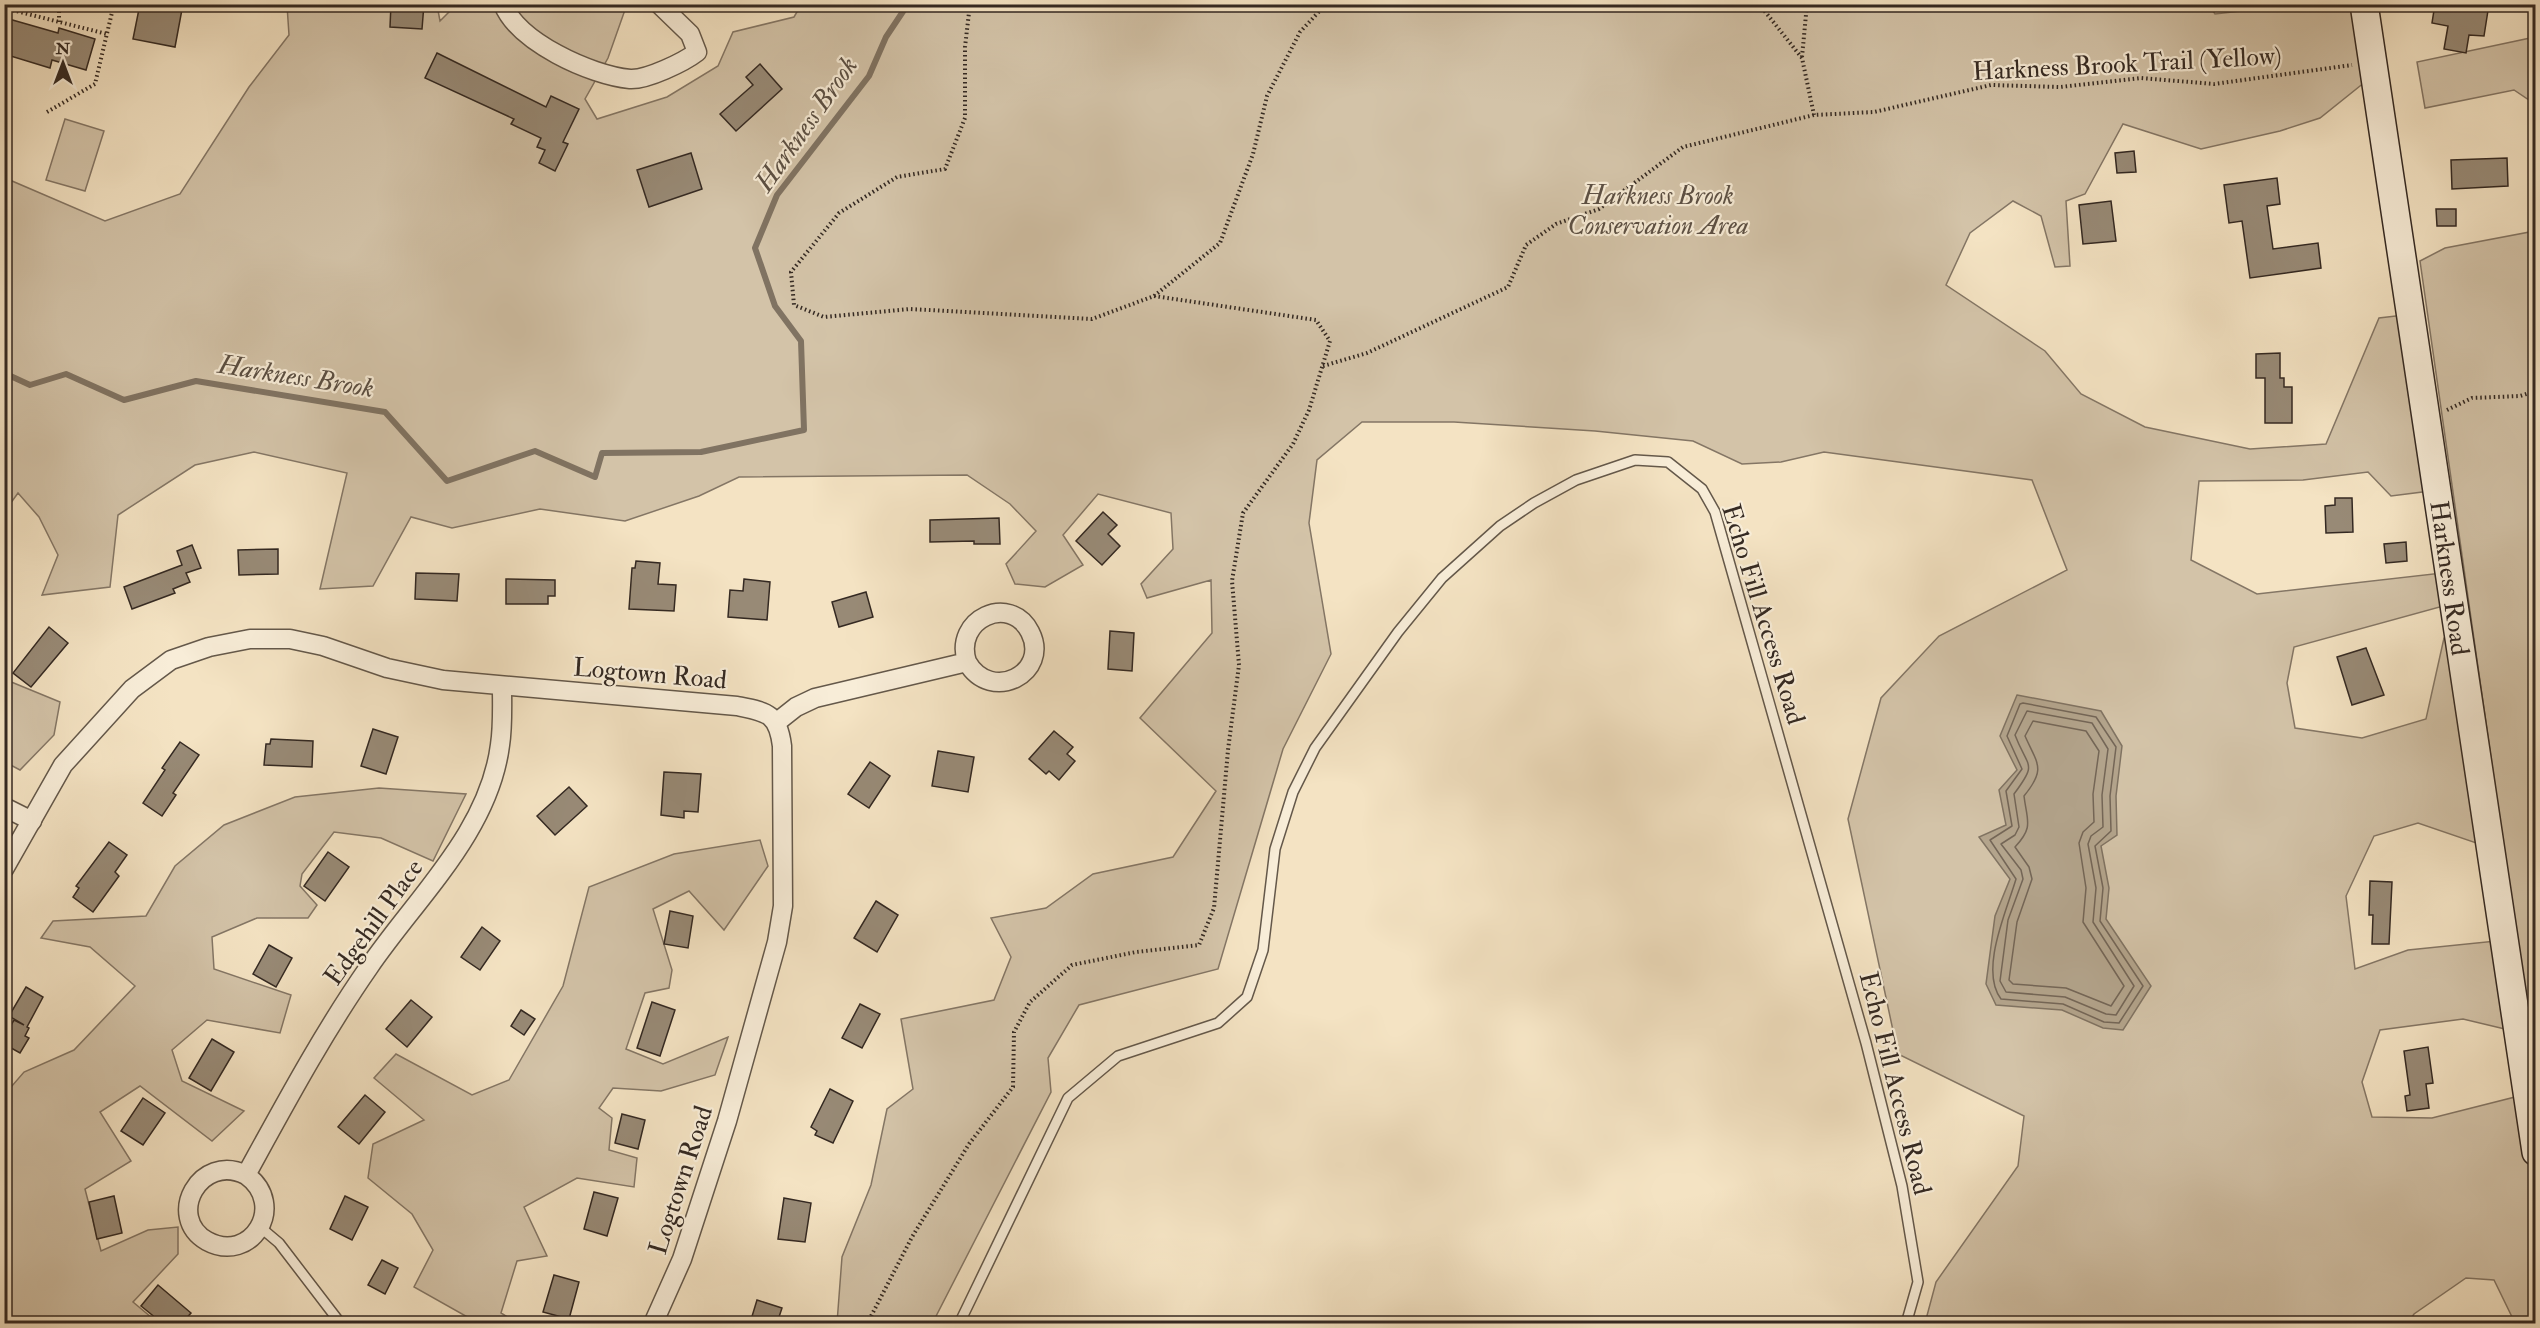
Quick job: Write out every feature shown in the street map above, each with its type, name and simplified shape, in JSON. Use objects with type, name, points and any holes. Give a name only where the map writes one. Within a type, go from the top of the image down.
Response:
[{"type":"main road","name":"Harkness Road","points":[[2364,4],[2535,1152]]},
{"type":"street","points":[[503,4],[508,16],[523,33],[558,54],[600,71],[632,79],[683,63],[697,52],[690,34],[659,4]]},
{"type":"street","name":"Logtown Road","points":[[4,869],[63,765],[132,689],[171,660],[209,647],[250,639],[290,639],[406,672],[502,686],[737,706],[768,714],[777,722],[782,746],[783,906],[777,942],[727,1121],[682,1259],[653,1323]]},
{"type":"street","points":[[777,722],[796,707],[815,698],[967,662]]},
{"type":"street","name":"Edgehill Place","points":[[246,1175],[349,996],[461,844],[478,812],[494,773],[500,746],[502,686]]},
{"type":"street","points":[[4,807],[32,821]]},
{"type":"street","points":[[225,1170],[246,1175],[258,1186],[264,1201],[264,1216],[260,1227],[245,1242],[234,1245],[218,1245],[199,1234],[189,1215],[191,1194],[204,1177],[225,1170]]},
{"type":"lane","name":"Echo Fill Access Road","points":[[959,1323],[1068,1098],[1118,1056],[1218,1023],[1247,998],[1263,950],[1275,849],[1293,792],[1315,748],[1398,632],[1442,578],[1500,526],[1576,480],[1635,460],[1668,462],[1702,489],[1715,512],[1863,1032],[1902,1186],[1918,1282],[1906,1323]]},
{"type":"lane","points":[[260,1227],[279,1243],[340,1323]]},
{"type":"path","points":[[59,4],[59,21]]},
{"type":"path","points":[[47,112],[95,84],[114,4]]},
{"type":"path","points":[[970,4],[965,47],[965,118],[945,169],[897,177],[839,213],[791,272],[794,305],[824,318],[910,309],[1092,319],[1154,296],[1220,243],[1253,154],[1267,96],[1300,32],[1326,4]]},
{"type":"path","points":[[1759,4],[1802,58]]},
{"type":"path","points":[[1807,4],[1802,58],[1814,116]]},
{"type":"path","points":[[4,8],[13,7],[107,34]]},
{"type":"path","name":"Harkness Brook Trail (Yellow)","points":[[1322,366],[1367,353],[1508,287],[1526,245],[1556,224],[1599,209],[1683,147],[1814,116],[1874,112],[1991,85],[2060,87],[2141,78],[2214,84],[2372,62]]},
{"type":"path","points":[[867,1323],[912,1237],[969,1144],[1013,1087],[1014,1032],[1030,1002],[1072,964],[1136,952],[1199,945],[1214,908],[1228,750],[1239,665],[1232,581],[1243,513],[1293,444],[1309,410],[1330,341],[1316,320],[1154,296]]},
{"type":"path","points":[[2428,428],[2445,410],[2472,398],[2520,396],[2535,391]]},
{"type":"green space","name":"Harkness Brook Conservation Area","points":[[617,4],[626,7],[608,58],[585,99],[597,119],[667,97],[718,66],[733,32],[794,17],[801,5],[2208,4],[2215,14],[2294,5],[2359,5],[2370,78],[2320,118],[2280,131],[2201,149],[2123,124],[2085,194],[2066,201],[2070,266],[2055,267],[2041,216],[2013,201],[1970,233],[1946,285],[2045,351],[2081,394],[2145,427],[2250,449],[2326,444],[2379,318],[2404,315],[2430,491],[2391,496],[2368,472],[2303,480],[2199,481],[2191,560],[2257,594],[2442,573],[2447,605],[2294,647],[2287,683],[2295,728],[2362,738],[2426,719],[2444,638],[2451,635],[2482,845],[2418,823],[2374,836],[2346,896],[2355,969],[2408,950],[2496,941],[2509,1030],[2463,1019],[2380,1030],[2362,1082],[2372,1117],[2432,1118],[2519,1096],[2535,1211],[2535,1323],[2515,1323],[2494,1280],[2466,1278],[2414,1314],[2408,1323],[1925,1323],[1936,1282],[2018,1166],[2024,1116],[1898,1054],[1848,819],[1881,698],[1939,636],[2067,570],[2032,480],[1824,452],[1781,462],[1742,464],[1693,441],[1595,431],[1454,422],[1362,422],[1317,460],[1309,523],[1331,654],[1283,749],[1218,969],[1079,1005],[1048,1058],[1051,1092],[932,1324],[837,1323],[842,1257],[871,1185],[887,1109],[913,1089],[901,1019],[994,1000],[1011,957],[991,918],[1046,908],[1093,874],[1173,857],[1216,791],[1140,718],[1212,633],[1211,580],[1147,598],[1141,584],[1173,549],[1171,513],[1098,494],[1063,535],[1083,565],[1045,587],[1015,584],[1006,564],[1036,531],[1010,504],[967,475],[739,477],[699,496],[625,521],[540,509],[452,528],[411,517],[373,586],[320,589],[347,473],[254,452],[195,465],[118,515],[110,587],[42,595],[58,555],[39,517],[18,493],[5,511],[5,178],[105,221],[180,194],[249,87],[289,35],[287,5],[437,5],[440,21],[456,5]]},
{"type":"green space","points":[[2535,37],[2535,104],[2514,90],[2425,108],[2417,62]]},
{"type":"green space","points":[[65,119],[104,131],[85,191],[46,180]]},
{"type":"green space","points":[[2535,231],[2535,1066],[2420,261],[2445,248]]},
{"type":"green space","points":[[4,679],[60,702],[54,735],[20,770],[5,762]]},
{"type":"green space","points":[[379,788],[466,794],[433,861],[381,838],[334,832],[302,874],[300,886],[317,905],[308,918],[257,918],[212,937],[214,969],[291,995],[280,1033],[207,1020],[172,1050],[182,1081],[244,1111],[212,1141],[140,1086],[100,1112],[131,1161],[85,1189],[101,1251],[148,1230],[178,1227],[178,1254],[133,1302],[158,1323],[5,1324],[5,1094],[24,1072],[74,1050],[135,986],[90,947],[41,938],[53,921],[146,916],[175,866],[224,825],[295,797]]},
{"type":"green space","points":[[760,840],[768,866],[724,930],[689,891],[653,909],[672,970],[669,988],[645,993],[626,1049],[663,1064],[728,1037],[715,1075],[661,1091],[613,1088],[599,1108],[612,1118],[609,1150],[637,1158],[634,1187],[577,1178],[524,1207],[547,1256],[517,1261],[501,1313],[517,1323],[478,1323],[414,1287],[433,1250],[412,1214],[368,1178],[373,1144],[424,1120],[374,1078],[396,1054],[472,1095],[509,1080],[563,986],[589,887],[674,854]]},
{"type":"water","points":[[2017,695],[2101,711],[2122,746],[2116,796],[2117,835],[2101,846],[2109,888],[2106,919],[2151,986],[2123,1030],[2103,1028],[2062,1010],[1996,1005],[1986,984],[1995,916],[2010,879],[1979,837],[2006,825],[1999,790],[2017,770],[2000,736]]},
{"type":"building","points":[[140,4],[183,4],[175,47],[133,39]]},
{"type":"building","points":[[391,4],[424,4],[422,29],[390,27]]},
{"type":"building","points":[[2435,4],[2489,4],[2484,36],[2469,35],[2466,53],[2444,49],[2448,26],[2432,23]]},
{"type":"building","points":[[9,19],[58,33],[59,28],[95,39],[86,70],[52,60],[50,68],[4,54],[4,24],[8,25]]},
{"type":"building","points":[[437,53],[546,107],[551,96],[579,109],[563,142],[568,144],[555,171],[539,163],[545,150],[537,147],[541,138],[511,124],[514,119],[425,78]]},
{"type":"building","points":[[760,64],[782,89],[736,131],[720,114],[753,85],[746,77]]},
{"type":"building","points":[[2134,151],[2136,172],[2117,173],[2115,153]]},
{"type":"building","points":[[691,153],[702,189],[649,207],[637,170]]},
{"type":"building","points":[[2507,158],[2508,186],[2452,189],[2451,160]]},
{"type":"building","points":[[2277,178],[2280,204],[2267,206],[2273,249],[2318,243],[2321,268],[2250,278],[2242,221],[2229,223],[2224,185]]},
{"type":"building","points":[[2111,201],[2116,241],[2083,244],[2079,205]]},
{"type":"building","points":[[2436,209],[2456,209],[2456,226],[2437,226]]},
{"type":"building","points":[[2280,353],[2280,378],[2284,378],[2284,387],[2292,387],[2292,423],[2265,423],[2265,378],[2256,378],[2256,354]]},
{"type":"building","points":[[2335,498],[2352,498],[2353,532],[2326,533],[2325,506],[2335,505]]},
{"type":"building","points":[[1103,512],[1117,525],[1108,534],[1120,546],[1102,565],[1076,541]]},
{"type":"building","points":[[999,518],[1000,544],[974,544],[974,541],[930,542],[930,520]]},
{"type":"building","points":[[2406,542],[2407,561],[2386,563],[2384,544]]},
{"type":"building","points":[[192,545],[201,568],[186,573],[190,582],[173,589],[175,593],[132,609],[124,587],[182,565],[177,551]]},
{"type":"building","points":[[278,549],[278,574],[239,575],[238,550]]},
{"type":"building","points":[[636,561],[660,563],[658,584],[676,585],[674,611],[629,609],[632,568],[635,568]]},
{"type":"building","points":[[416,573],[459,574],[457,601],[415,599]]},
{"type":"building","points":[[506,579],[555,580],[555,596],[548,596],[548,604],[506,604]]},
{"type":"building","points":[[744,579],[770,582],[767,620],[728,617],[730,590],[743,591]]},
{"type":"building","points":[[866,592],[873,617],[839,627],[832,602]]},
{"type":"building","points":[[49,627],[68,643],[31,687],[13,673]]},
{"type":"building","points":[[1110,631],[1134,633],[1132,671],[1108,669]]},
{"type":"building","points":[[2366,648],[2384,695],[2352,705],[2337,657]]},
{"type":"building","points":[[373,729],[398,737],[386,774],[361,766]]},
{"type":"building","points":[[1054,731],[1073,747],[1067,754],[1075,761],[1059,780],[1049,771],[1046,774],[1029,759]]},
{"type":"building","points":[[271,739],[313,741],[312,767],[264,765],[266,744],[270,744]]},
{"type":"building","points":[[180,742],[199,755],[173,793],[176,795],[162,816],[143,803],[165,770],[162,768]]},
{"type":"building","points":[[938,751],[974,757],[968,792],[932,786]]},
{"type":"building","points":[[870,762],[890,776],[869,808],[848,794]]},
{"type":"building","points":[[664,772],[701,774],[698,812],[684,811],[684,818],[661,815]]},
{"type":"building","points":[[569,787],[587,806],[555,835],[537,816]]},
{"type":"building","points":[[109,842],[127,855],[115,872],[119,876],[93,912],[73,897],[79,888],[76,886]]},
{"type":"building","points":[[328,852],[349,867],[325,901],[304,886]]},
{"type":"building","points":[[2370,881],[2392,882],[2389,944],[2372,944],[2373,915],[2369,915]]},
{"type":"building","points":[[876,901],[898,915],[877,952],[854,938]]},
{"type":"building","points":[[670,911],[693,916],[688,948],[664,944]]},
{"type":"building","points":[[482,927],[500,941],[480,970],[461,957]]},
{"type":"building","points":[[269,945],[292,958],[276,987],[253,974]]},
{"type":"building","points":[[26,987],[43,997],[27,1027],[29,1028],[25,1036],[29,1038],[20,1053],[4,1044],[4,1037],[14,1020],[24,1025],[9,1016]]},
{"type":"building","points":[[411,1000],[432,1017],[407,1047],[386,1029]]},
{"type":"building","points":[[652,1002],[675,1010],[660,1056],[637,1048]]},
{"type":"building","points":[[860,1004],[880,1014],[862,1048],[842,1038]]},
{"type":"building","points":[[521,1010],[535,1019],[524,1035],[511,1026]]},
{"type":"building","points":[[212,1039],[234,1052],[211,1091],[189,1078]]},
{"type":"building","points":[[2428,1047],[2433,1083],[2426,1084],[2429,1108],[2407,1111],[2405,1096],[2410,1095],[2404,1051]]},
{"type":"building","points":[[830,1089],[853,1101],[833,1143],[815,1135],[817,1131],[811,1127]]},
{"type":"building","points":[[365,1095],[385,1112],[359,1144],[338,1127]]},
{"type":"building","points":[[143,1098],[165,1113],[143,1145],[121,1131]]},
{"type":"building","points":[[622,1114],[645,1120],[638,1149],[615,1143]]},
{"type":"building","points":[[594,1192],[618,1198],[607,1236],[584,1229]]},
{"type":"building","points":[[114,1196],[122,1233],[97,1239],[89,1202]]},
{"type":"building","points":[[345,1196],[368,1207],[352,1240],[330,1229]]},
{"type":"building","points":[[784,1198],[811,1203],[805,1242],[778,1239]]},
{"type":"building","points":[[382,1260],[398,1268],[385,1294],[368,1285]]},
{"type":"building","points":[[554,1275],[579,1282],[569,1319],[543,1312]]},
{"type":"building","points":[[158,1285],[191,1313],[182,1323],[162,1323],[141,1306]]},
{"type":"building","points":[[757,1300],[782,1308],[777,1323],[750,1323]]},
{"type":"waterway","name":"Harkness Brook","points":[[4,373],[30,385],[66,374],[124,400],[196,381],[385,412],[447,481],[535,451],[595,477],[602,453],[701,452],[804,430],[801,341],[775,306],[755,248],[777,195],[869,76],[886,37],[908,4]]}]
